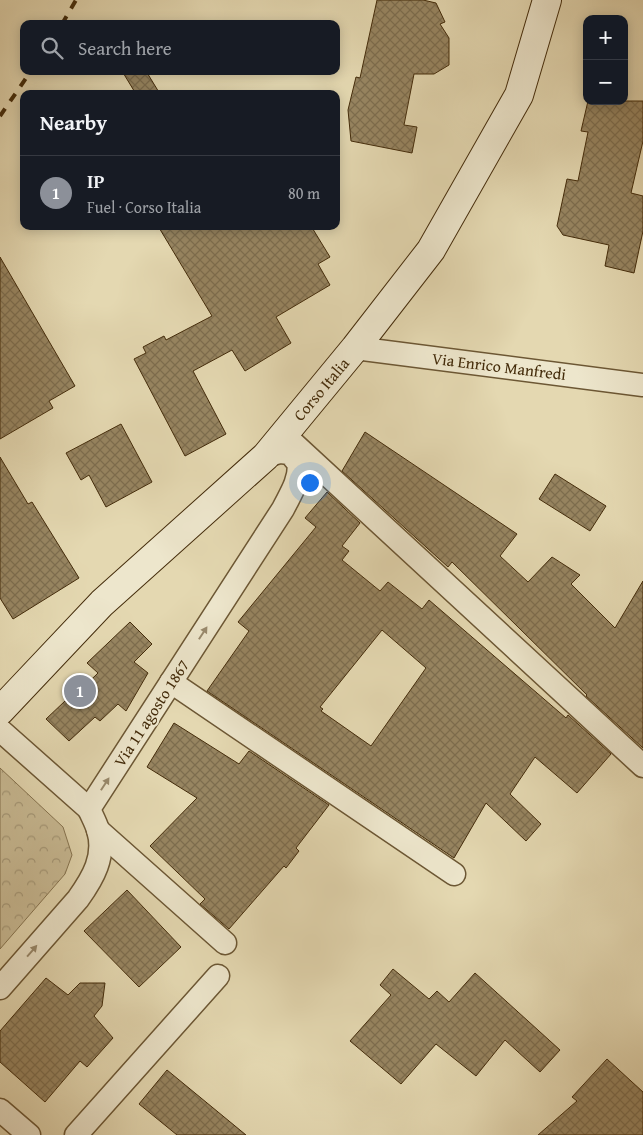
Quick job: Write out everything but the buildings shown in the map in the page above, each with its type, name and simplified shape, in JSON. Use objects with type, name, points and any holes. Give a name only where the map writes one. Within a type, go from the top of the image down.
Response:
[{"type":"main road","name":"Corso Italia","points":[[0,710],[102,603],[266,456],[355,348],[431,250],[519,95],[547,0]]},
{"type":"street","name":"Via Enrico Manfredi","points":[[355,348],[643,385]]},
{"type":"street","points":[[284,434],[643,766]]},
{"type":"street","name":"Via 11 agosto 1867","points":[[89,809],[283,509],[299,475],[299,464],[290,453],[280,452],[266,456]]},
{"type":"street","points":[[171,682],[454,874]]},
{"type":"street","points":[[0,730],[89,809],[98,830],[100,844],[96,871],[88,885],[0,988]]},
{"type":"street","points":[[98,830],[225,943]]},
{"type":"street","points":[[76,1135],[218,976]]},
{"type":"street","points":[[0,1110],[29,1135]]},
{"type":"green space","points":[[0,768],[63,827],[72,855],[65,874],[0,949]]},
{"type":"railway","points":[[64,20],[76,0]]},
{"type":"railway","points":[[0,116],[28,75]]},
{"type":"place","name":"IP","points":[[80,691]]}]
